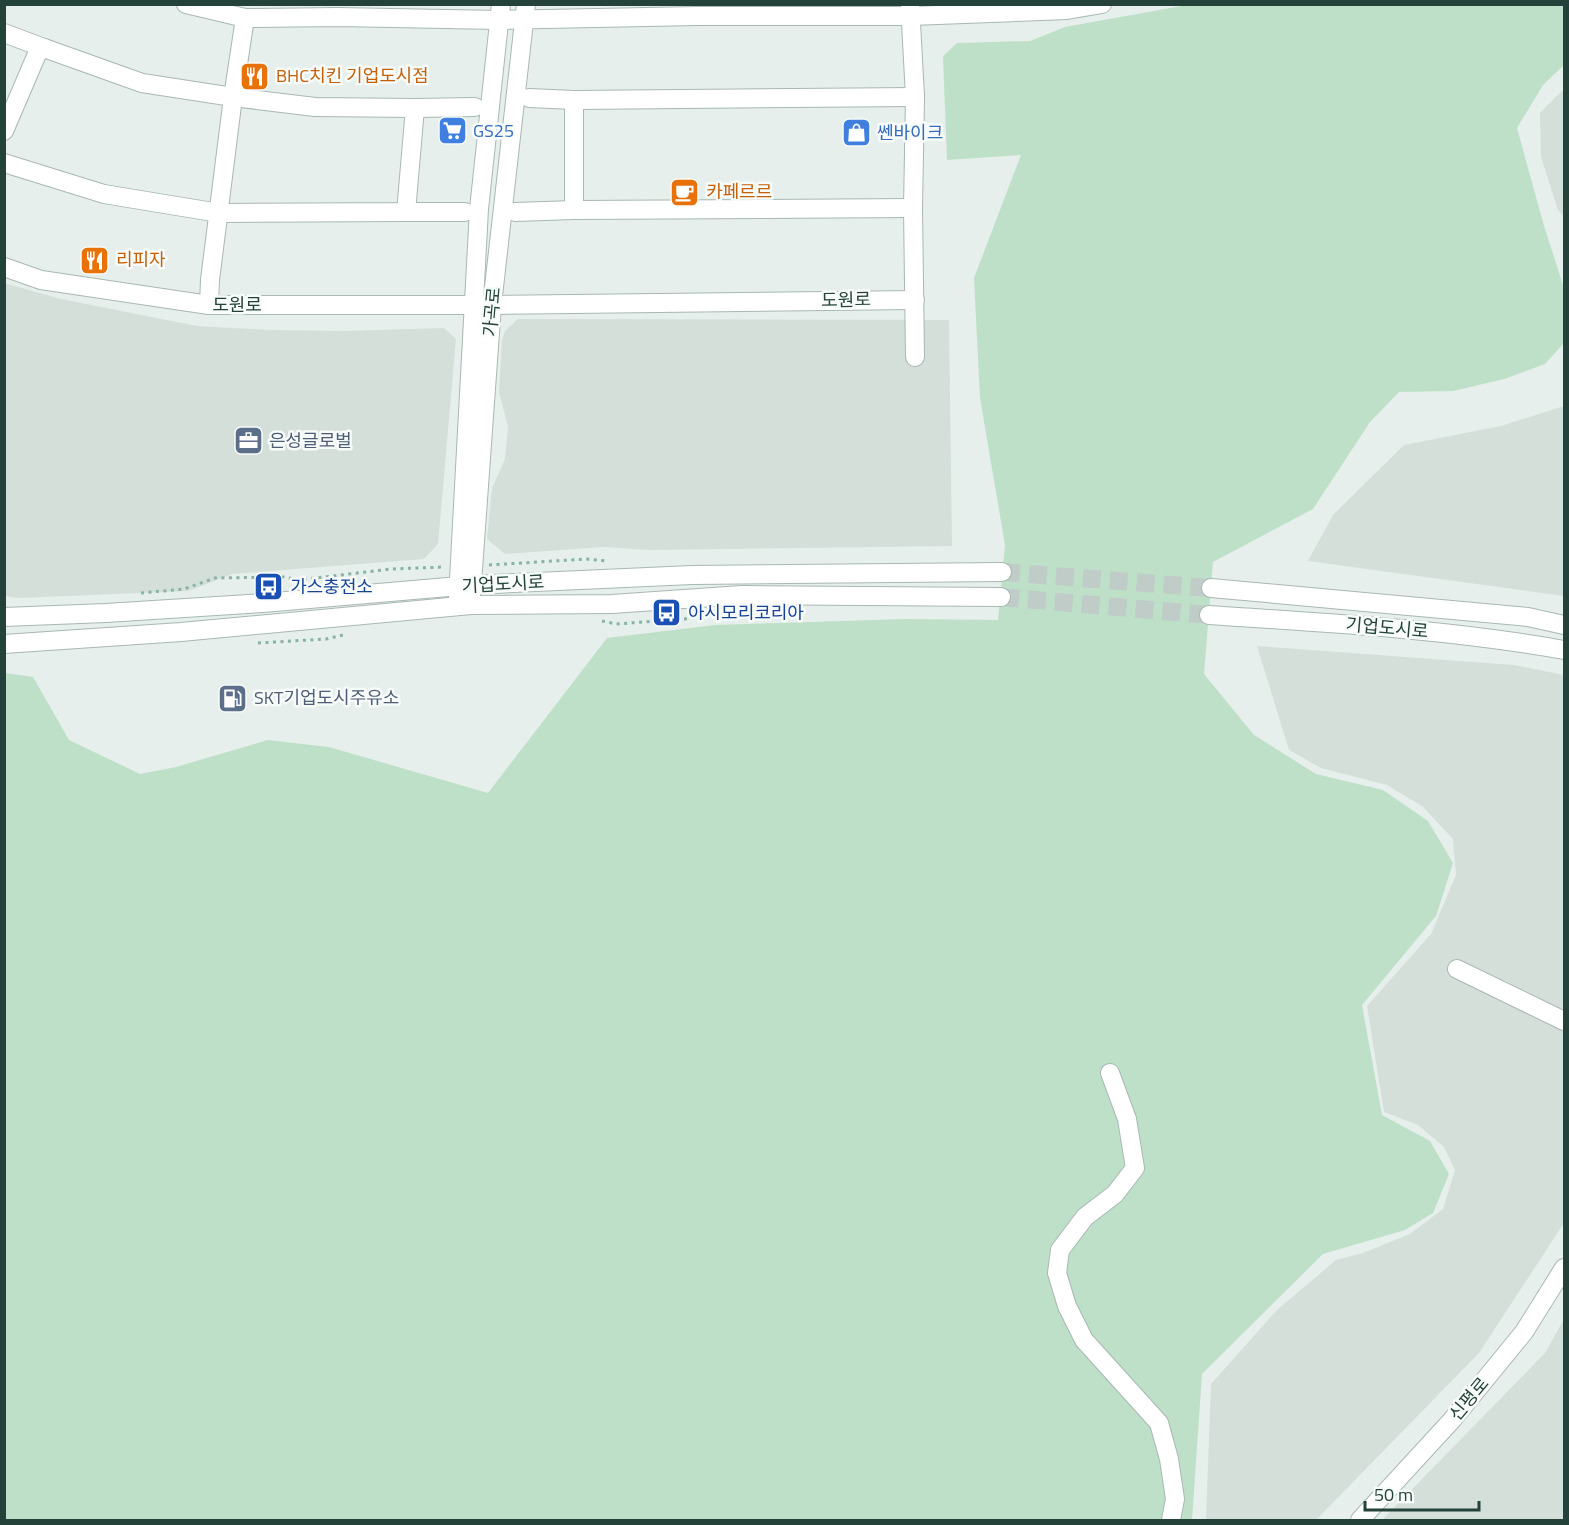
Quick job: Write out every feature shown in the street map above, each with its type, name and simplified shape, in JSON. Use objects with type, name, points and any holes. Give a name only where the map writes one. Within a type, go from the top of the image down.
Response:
[{"type":"street","points":[[186,4],[245,18],[500,12],[697,16],[910,10],[1067,10],[1102,4]]},
{"type":"street","points":[[910,10],[915,97],[913,208],[915,357]]},
{"type":"street","name":"가곡로","points":[[464,605],[479,209],[500,12]]},
{"type":"street","name":"가곡로","points":[[464,585],[492,304],[525,12]]},
{"type":"street","points":[[209,305],[210,280],[245,18]]},
{"type":"street","points":[[4,33],[142,83],[315,107],[475,107]]},
{"type":"street","points":[[4,131],[38,54],[44,48]]},
{"type":"street","points":[[529,99],[915,97]]},
{"type":"street","points":[[574,100],[574,210]]},
{"type":"street","points":[[406,212],[415,108]]},
{"type":"street","points":[[4,163],[104,194],[219,213],[465,212]]},
{"type":"street","points":[[515,212],[913,208]]},
{"type":"street","name":"도원로","points":[[4,267],[41,280],[209,305],[915,300]]},
{"type":"street","name":"기업도시로","points":[[4,616],[106,613],[263,603],[464,585],[692,575],[1002,572]]},
{"type":"street","name":"기업도시로","points":[[1211,588],[1528,617],[1564,625]]},
{"type":"street","name":"기업도시로","points":[[4,644],[181,632],[464,605],[612,604],[742,595],[1001,597]]},
{"type":"street","name":"기업도시로","points":[[1209,615],[1392,627],[1564,650]]},
{"type":"street","points":[[1457,969],[1564,1021]]},
{"type":"street","points":[[1110,1073],[1127,1119],[1135,1168],[1115,1194],[1085,1218],[1060,1250],[1057,1273],[1067,1306],[1084,1340],[1159,1423],[1175,1499],[1171,1521]]},
{"type":"street","name":"신평로","points":[[1360,1521],[1452,1420],[1524,1332],[1564,1268]]},
{"type":"path","points":[[138,593],[184,589],[215,578],[284,577],[299,580],[391,569],[438,567]]},
{"type":"shaded area","points":[[1564,89],[1564,217],[1558,210],[1541,157],[1540,113]]},
{"type":"shaded area","points":[[4,283],[61,299],[197,326],[343,331],[444,328],[456,339],[438,544],[424,559],[232,574],[189,591],[19,598],[5,596]]},
{"type":"shaded area","points":[[518,319],[949,320],[952,546],[647,550],[604,547],[505,554],[487,539],[492,488],[505,459],[508,427],[499,392],[502,340],[505,331]]},
{"type":"shaded area","points":[[1564,406],[1564,596],[1308,561],[1333,515],[1404,445],[1501,426]]},
{"type":"shaded area","points":[[1257,646],[1514,665],[1564,675],[1564,1223],[1479,1353],[1316,1520],[1206,1520],[1211,1384],[1277,1310],[1336,1260],[1363,1253],[1410,1234],[1443,1209],[1455,1170],[1444,1147],[1418,1125],[1384,1112],[1367,1006],[1431,934],[1456,875],[1453,839],[1422,806],[1387,785],[1321,768],[1289,750]]},
{"type":"shaded area","points":[[1564,1319],[1564,1520],[1382,1520],[1545,1353]]},
{"type":"green space","points":[[1187,5],[1564,5],[1564,65],[1543,85],[1517,128],[1564,288],[1564,343],[1545,364],[1504,379],[1453,391],[1399,392],[1370,422],[1313,509],[1213,562],[1204,674],[1254,735],[1316,774],[1383,790],[1428,821],[1453,863],[1436,916],[1362,1005],[1382,1115],[1430,1141],[1449,1174],[1433,1213],[1405,1230],[1323,1254],[1202,1374],[1192,1520],[5,1520],[5,673],[33,677],[69,740],[140,774],[176,767],[268,740],[329,747],[488,793],[607,638],[715,625],[905,619],[998,620],[1005,545],[980,398],[974,278],[1021,155],[947,160],[943,56],[957,43],[1030,41],[1065,27]]},
{"type":"tunnel","points":[[1002,572],[1211,588]]},
{"type":"tunnel","points":[[1001,597],[1209,615]]},
{"type":"place","name":"BHC치킨 기업도시점","points":[[255,76]]},
{"type":"place","name":"GS25","points":[[452,131]]},
{"type":"place","name":"쎈바이크","points":[[856,133]]},
{"type":"place","name":"카페르르","points":[[685,192]]},
{"type":"place","name":"리피자","points":[[95,260]]},
{"type":"place","name":"은성글로벌","points":[[248,441]]},
{"type":"place","name":"가스충전소","points":[[269,587]]},
{"type":"place","name":"아시모리코리아","points":[[667,613]]},
{"type":"place","name":"SKT기업도시주유소","points":[[233,698]]}]
